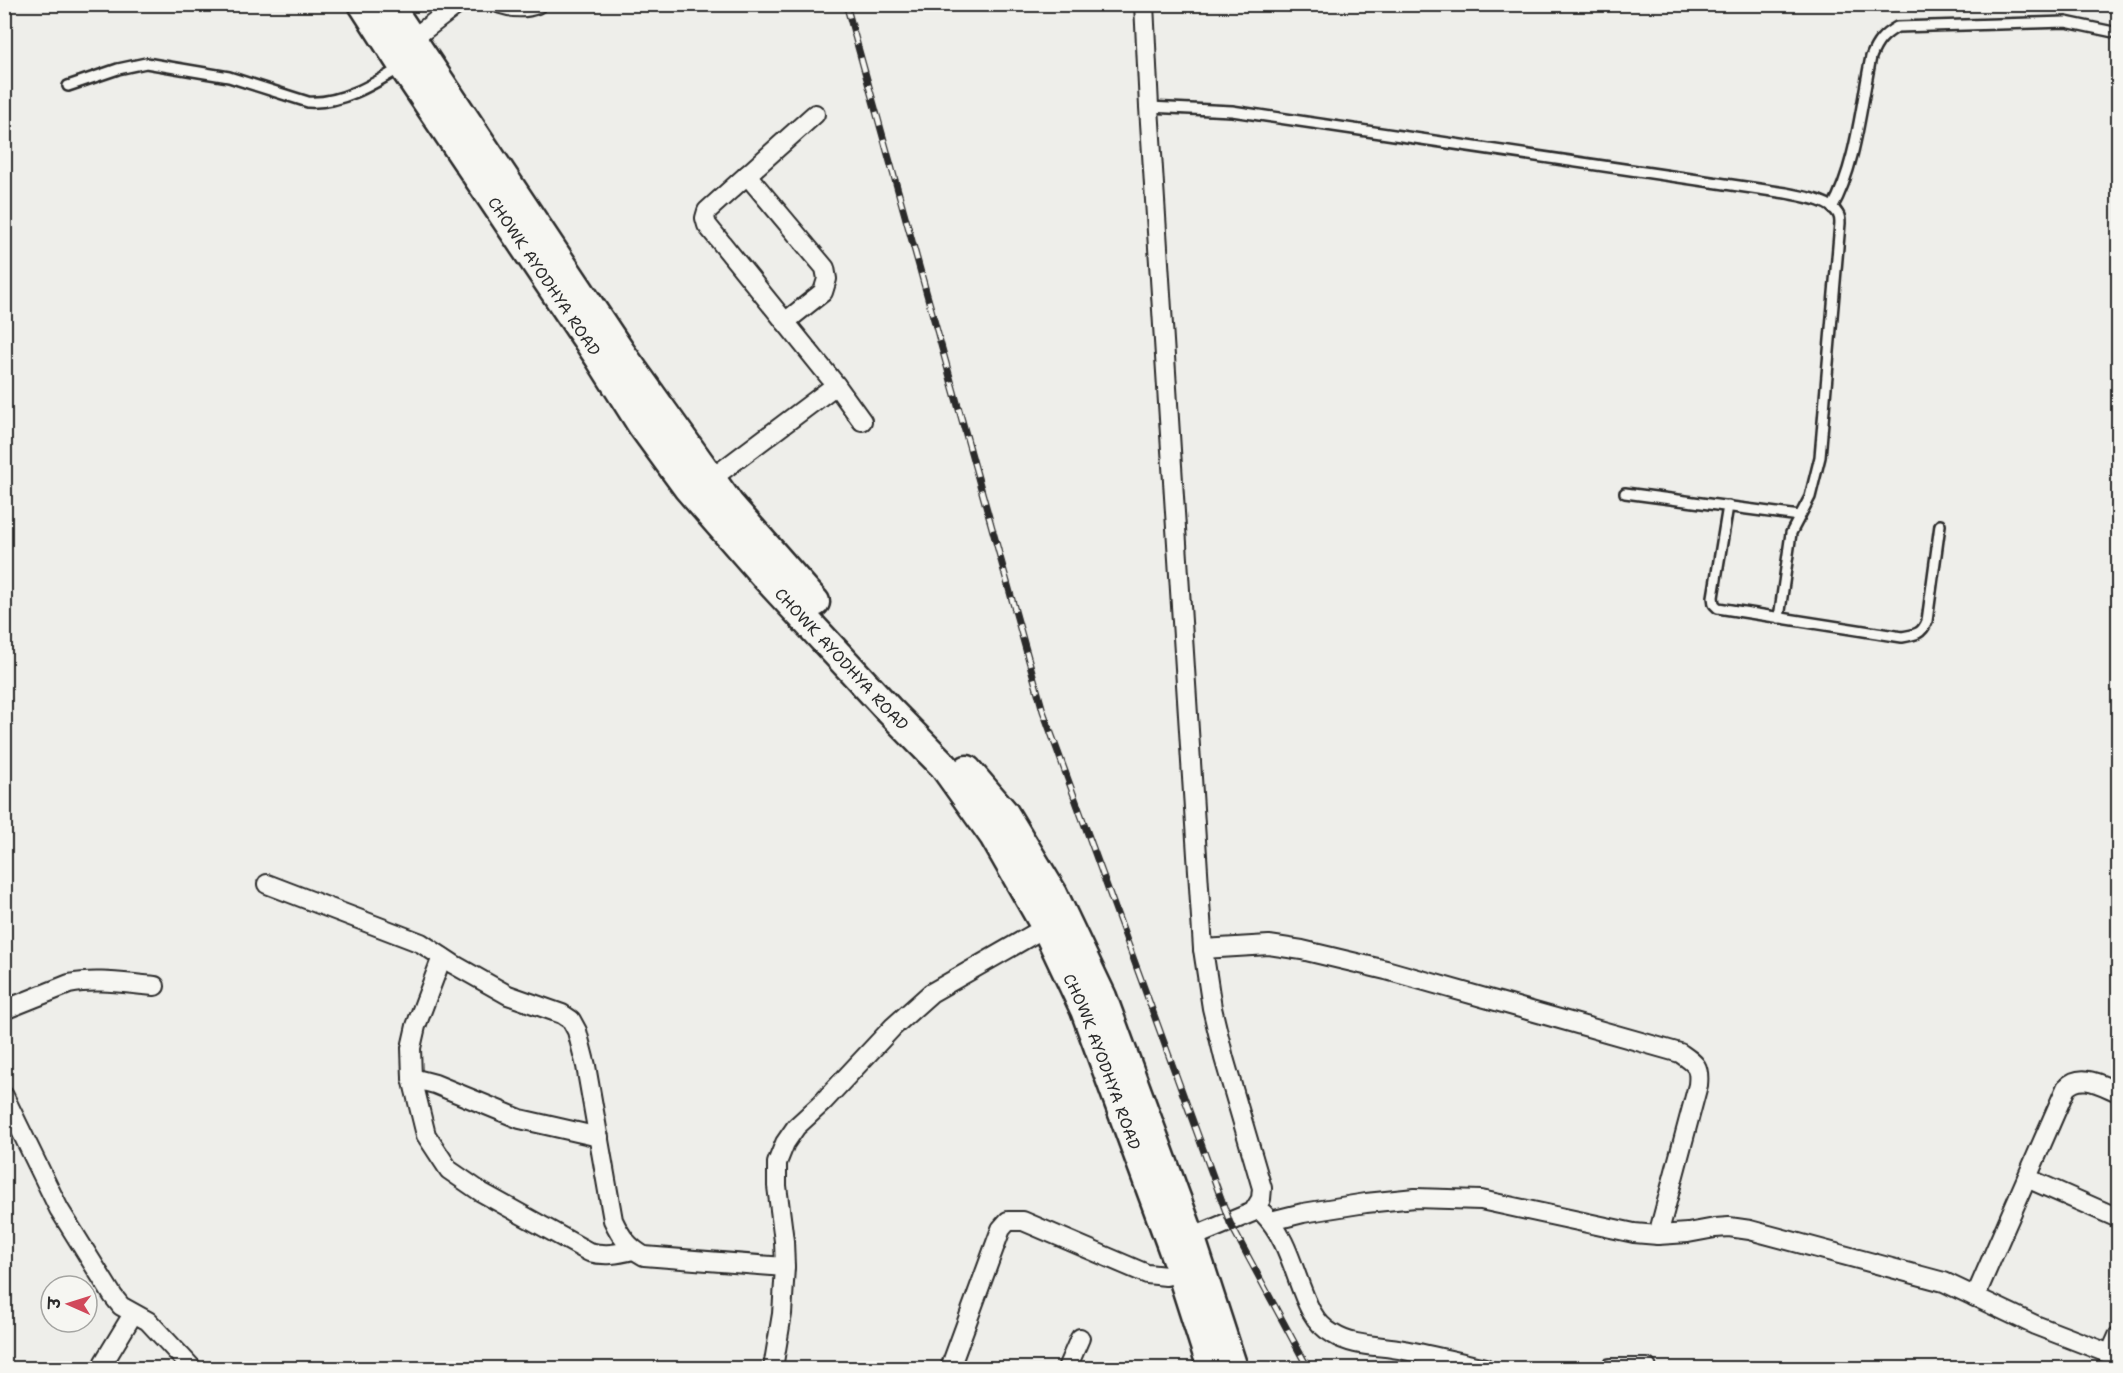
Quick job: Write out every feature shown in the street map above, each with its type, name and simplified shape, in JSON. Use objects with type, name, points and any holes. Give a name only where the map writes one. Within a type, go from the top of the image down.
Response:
[{"type":"main road","name":"CHOWK AYODHYA ROAD","points":[[363,4],[407,53],[599,357],[711,479],[729,504],[801,587],[924,719],[1004,813],[1053,894],[1102,997],[1181,1242],[1181,1271],[1212,1368]]},
{"type":"main road","name":"CHOWK AYODHYA ROAD","points":[[388,4],[407,53]]},
{"type":"main road","name":"CHOWK AYODHYA ROAD","points":[[652,417],[688,488],[764,575],[944,766],[994,836],[1046,927],[1085,1010],[1233,1368]]},
{"type":"street","points":[[407,53],[458,4]]},
{"type":"street","points":[[501,4],[511,7],[529,7],[537,4]]},
{"type":"street","points":[[1144,4],[1203,949],[1212,1008],[1224,1058],[1262,1188],[1261,1199],[1253,1212],[1181,1242]]},
{"type":"street","points":[[815,114],[707,211],[705,218],[707,225],[836,385],[862,421]]},
{"type":"street","points":[[747,175],[825,268],[827,279],[823,292],[785,322]]},
{"type":"street","points":[[711,479],[836,385]]},
{"type":"street","points":[[267,884],[421,943],[508,995],[562,1014],[571,1020],[578,1031],[586,1066],[613,1220],[622,1239],[633,1250],[644,1256],[785,1267]]},
{"type":"street","points":[[773,1368],[782,1314],[785,1267],[777,1186],[777,1162],[785,1143],[796,1127],[822,1103],[893,1027],[931,993],[1046,927]]},
{"type":"street","points":[[1203,949],[1269,945],[1302,950],[1386,970],[1680,1053],[1693,1062],[1699,1072],[1698,1085],[1658,1235]]},
{"type":"street","points":[[442,957],[416,1026],[411,1048],[412,1078],[426,1135],[439,1157],[449,1170],[481,1192],[589,1252],[602,1255],[633,1250]]},
{"type":"street","points":[[4,1010],[79,982],[155,986]]},
{"type":"street","points":[[412,1078],[435,1084],[520,1119],[599,1137]]},
{"type":"street","points":[[1975,1297],[2066,1088],[2072,1082],[2087,1080],[2118,1092]]},
{"type":"street","points":[[4,1096],[59,1209],[113,1296],[121,1306],[148,1321],[192,1368]]},
{"type":"street","points":[[2027,1178],[2118,1218]]},
{"type":"street","points":[[1271,1221],[1303,1213],[1415,1198],[1480,1200],[1634,1233],[1658,1235],[1715,1228],[1750,1230],[1944,1282],[2055,1334],[2114,1356],[2118,1336]]},
{"type":"street","points":[[1258,1207],[1271,1221],[1286,1246],[1311,1312],[1333,1335],[1350,1342],[1403,1349],[1485,1368]]},
{"type":"street","points":[[950,1368],[1001,1229],[1008,1221],[1023,1221],[1148,1274],[1166,1276],[1181,1271]]},
{"type":"street","points":[[104,1368],[104,1362],[133,1314]]},
{"type":"street","points":[[1067,1368],[1080,1338]]},
{"type":"street","points":[[1610,1368],[1647,1368]]},
{"type":"lane","points":[[1832,208],[1841,192],[1848,171],[1871,57],[1877,42],[1885,34],[1898,27],[2039,22],[2066,22],[2118,33]]},
{"type":"lane","points":[[68,86],[118,69],[146,63],[229,77],[308,102],[331,102],[375,83],[407,53]]},
{"type":"lane","points":[[1149,107],[1232,111],[1494,149],[1786,193],[1822,202],[1832,208],[1838,213],[1840,223],[1820,458],[1815,485],[1791,533],[1779,618]]},
{"type":"lane","points":[[1625,493],[1800,516]]},
{"type":"lane","points":[[1728,506],[1713,597],[1718,608],[1902,637],[1916,635],[1923,630],[1927,621],[1940,525]]},
{"type":"railway","points":[[846,4],[1043,711],[1230,1223],[1308,1368]]}]
